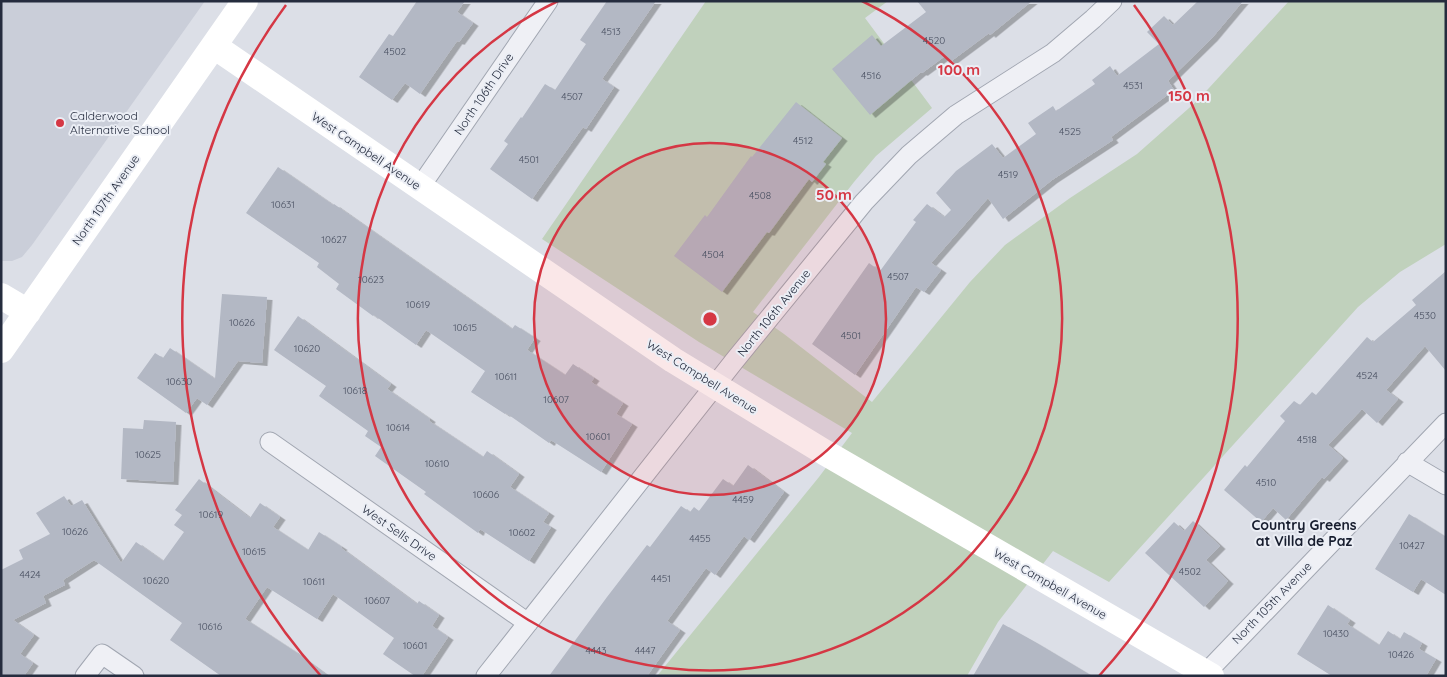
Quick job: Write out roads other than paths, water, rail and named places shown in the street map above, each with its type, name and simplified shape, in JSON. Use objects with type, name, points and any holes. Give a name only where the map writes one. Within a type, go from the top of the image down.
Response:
[{"type":"street","name":"North 107th Avenue","points":[[1,350],[246,1]]},
{"type":"street","name":"North 106th Drive","points":[[420,187],[548,1]]},
{"type":"street","name":"North 106th Avenue","points":[[486,676],[715,386],[864,202],[909,155],[956,115],[1053,53],[1094,20],[1112,1]]},
{"type":"street","name":"West Campbell Avenue","points":[[214,46],[629,331],[715,386],[841,462],[1206,675]]},
{"type":"street","points":[[1,296],[28,312]]},
{"type":"street","name":"North 105th Avenue","points":[[1206,675],[1446,423]]},
{"type":"street","name":"West Sells Drive","points":[[270,442],[528,623]]},
{"type":"street","points":[[1407,462],[1446,485]]},
{"type":"street","points":[[85,676],[102,654],[134,676]]},
{"type":"place","name":"Calderwood Alternative School","points":[[60,123]]},
{"type":"district","name":"Country Greens at Villa de Paz","points":[[1304,534]]}]
